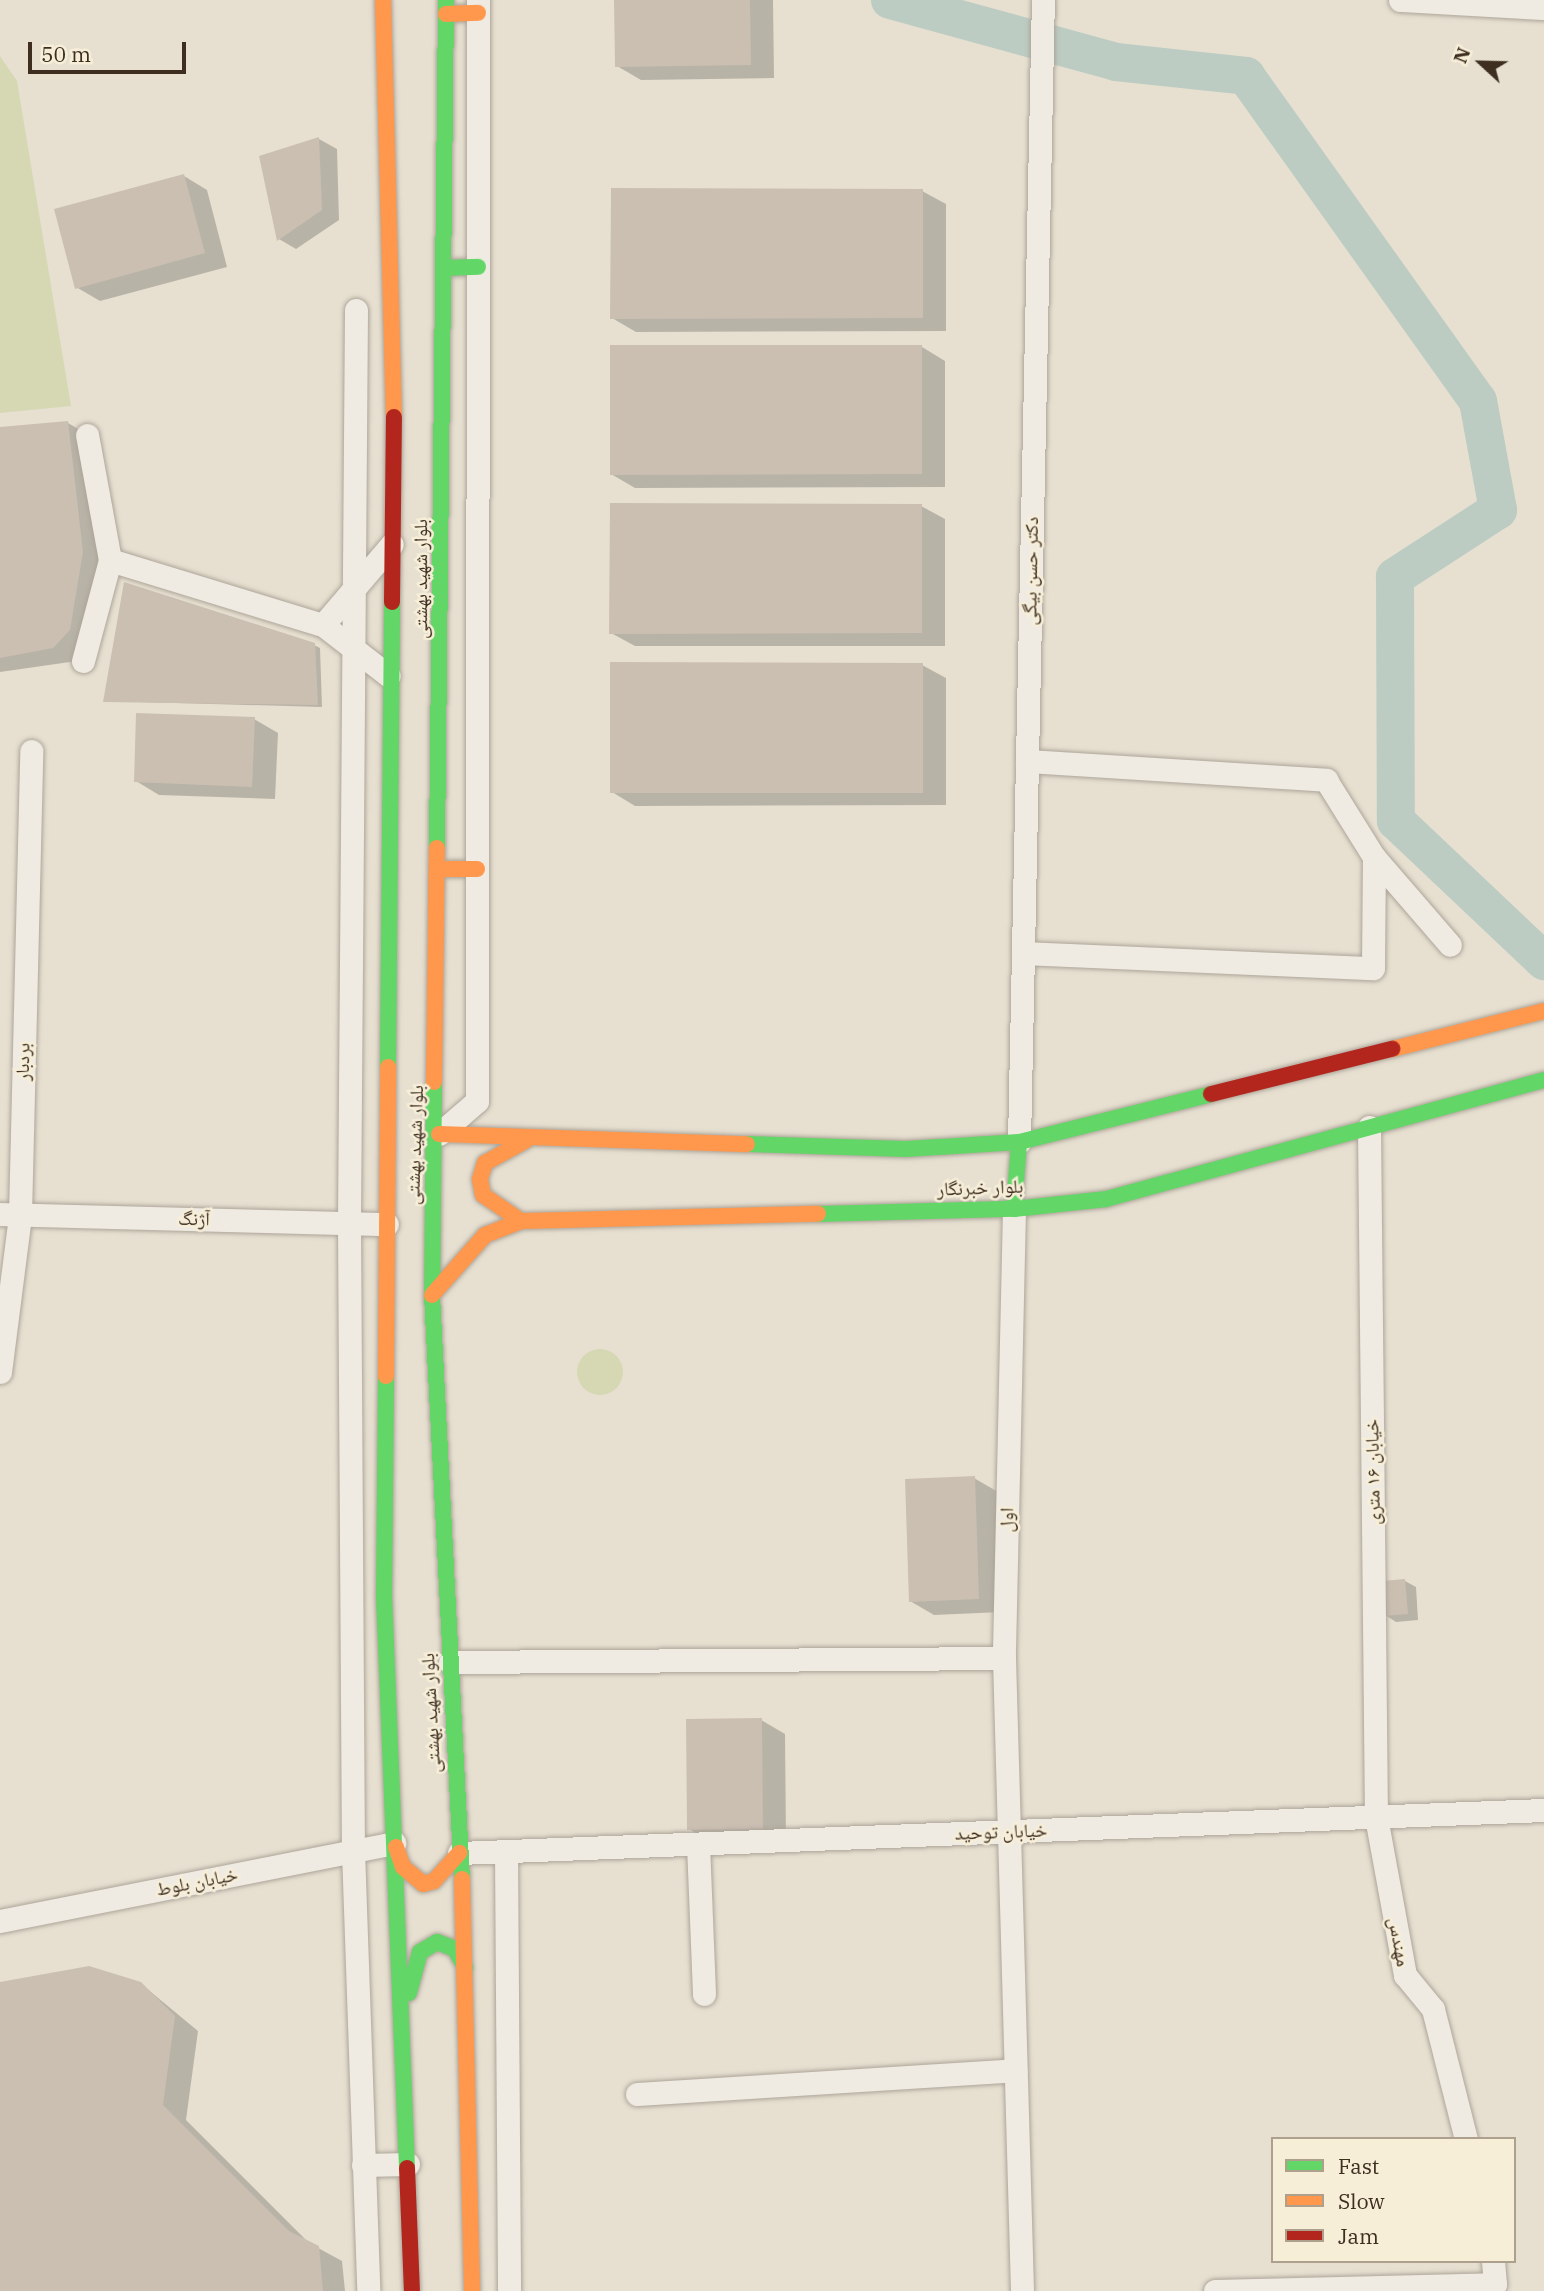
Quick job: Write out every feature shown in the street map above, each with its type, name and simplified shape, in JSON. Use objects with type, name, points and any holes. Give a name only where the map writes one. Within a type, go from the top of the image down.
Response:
[{"type":"main road","name":"بلوار شهید بهشتی","points":[[383,0],[394,403],[389,676],[384,1595],[404,2020],[412,2291]]},
{"type":"main road","points":[[446,7],[478,6]]},
{"type":"main road","name":"بلوار شهید بهشتی","points":[[446,7],[439,1134],[432,1295],[465,1967],[472,2291]]},
{"type":"main road","points":[[445,268],[478,267]]},
{"type":"main road","points":[[440,870],[477,869]]},
{"type":"main road","points":[[439,1134],[527,1140],[906,1149],[1019,1142],[1544,1011]]},
{"type":"main road","name":"بلوار خبرنگار","points":[[432,1295],[485,1235],[521,1221],[1014,1209],[1106,1199],[1544,1080]]},
{"type":"main road","points":[[521,1221],[483,1195],[480,1178],[485,1163],[527,1140]]},
{"type":"main road","points":[[1014,1209],[1019,1142]]},
{"type":"main road","points":[[394,1843],[402,1867],[423,1884],[434,1881],[459,1853]]},
{"type":"main road","points":[[404,2020],[420,1952],[447,1943],[465,1967]]},
{"type":"street","name":"دکتر حسن بیگی","points":[[1019,1142],[1043,0]]},
{"type":"street","points":[[1399,0],[1544,8]]},
{"type":"street","points":[[439,1134],[477,1101],[478,6]]},
{"type":"street","points":[[356,310],[349,1223],[353,1851],[368,2291]]},
{"type":"street","points":[[83,661],[110,559],[87,435]]},
{"type":"street","points":[[323,625],[392,544]]},
{"type":"street","points":[[110,559],[323,625],[389,676]]},
{"type":"street","name":"بردبار","points":[[0,1372],[10,1214],[30,751]]},
{"type":"street","points":[[1027,761],[1326,780],[1374,857],[1450,945]]},
{"type":"street","points":[[1023,953],[1373,968],[1374,857]]},
{"type":"street","name":"خیابان ۱۶ متری","points":[[1369,1128],[1376,1817]]},
{"type":"street","name":"اول","points":[[1014,1209],[1004,1658],[1022,2291]]},
{"type":"street","name":"آژنگ","points":[[10,1214],[387,1224]]},
{"type":"street","points":[[450,1662],[1004,1658]]},
{"type":"street","name":"خیابان توحید","points":[[459,1853],[1544,1810]]},
{"type":"street","name":"مهندس","points":[[1376,1817],[1405,1976],[1433,2009],[1465,2137]]},
{"type":"street","name":"خیابان بلوط","points":[[0,1921],[394,1843]]},
{"type":"street","points":[[698,1843],[704,1994]]},
{"type":"street","points":[[506,1851],[509,2291]]},
{"type":"street","points":[[637,2094],[1015,2070]]},
{"type":"street","points":[[363,2165],[408,2164]]},
{"type":"street","points":[[1215,2291],[1495,2284],[1493,2263]]},
{"type":"green space","points":[[0,56],[17,81],[71,406],[0,413]]},
{"type":"green space","points":[[600,1349],[616,1356],[623,1372],[616,1388],[600,1395],[584,1388],[577,1372],[584,1356]]},
{"type":"building","points":[[614,0],[750,0],[751,65],[615,67]]},
{"type":"building","points":[[319,137],[322,210],[277,241],[259,156]]},
{"type":"building","points":[[184,174],[205,253],[75,289],[54,209]]},
{"type":"building","points":[[611,188],[923,189],[923,318],[610,319]]},
{"type":"building","points":[[610,345],[922,345],[922,474],[610,475]]},
{"type":"building","points":[[68,421],[83,552],[70,630],[53,648],[0,658],[0,427]]},
{"type":"building","points":[[610,503],[922,504],[922,633],[609,634]]},
{"type":"building","points":[[124,582],[315,643],[318,705],[103,702]]},
{"type":"building","points":[[610,662],[923,663],[923,793],[610,793]]},
{"type":"building","points":[[136,713],[255,717],[252,787],[134,782]]},
{"type":"building","points":[[975,1476],[979,1599],[909,1602],[905,1479]]},
{"type":"building","points":[[1405,1579],[1408,1614],[1383,1616],[1382,1581]]},
{"type":"building","points":[[762,1718],[763,1829],[687,1830],[686,1719]]},
{"type":"building","points":[[89,1966],[141,1982],[175,2016],[163,2105],[289,2231],[319,2246],[323,2291],[0,2291],[0,1982]]},
{"type":"waterway","points":[[890,0],[1116,62],[1246,76],[1478,401],[1498,510],[1395,577],[1396,821],[1544,961]]},
{"type":"traffic: fast","points":[[437,848],[446,0]]},
{"type":"traffic: fast","points":[[445,268],[478,267]]},
{"type":"traffic: fast","points":[[388,1067],[392,602]]},
{"type":"traffic: fast","points":[[818,1214],[1014,1209],[1106,1199],[1544,1080]]},
{"type":"traffic: fast","points":[[434,1082],[432,1295],[462,1879]]},
{"type":"traffic: fast","points":[[747,1144],[906,1149],[1019,1142],[1211,1094]]},
{"type":"traffic: fast","points":[[1014,1209],[1019,1142]]},
{"type":"traffic: fast","points":[[386,1376],[384,1595],[407,2168]]},
{"type":"traffic: fast","points":[[409,1993],[420,1952],[437,1942],[455,1949],[465,1967]]},
{"type":"traffic: slow","points":[[383,0],[394,417]]},
{"type":"traffic: slow","points":[[446,14],[478,13]]},
{"type":"traffic: slow","points":[[434,1082],[437,848]]},
{"type":"traffic: slow","points":[[440,869],[477,869]]},
{"type":"traffic: slow","points":[[1392,1049],[1544,1011]]},
{"type":"traffic: slow","points":[[386,1376],[388,1067]]},
{"type":"traffic: slow","points":[[439,1134],[747,1144]]},
{"type":"traffic: slow","points":[[521,1221],[483,1195],[480,1179],[485,1163],[525,1141]]},
{"type":"traffic: slow","points":[[432,1295],[485,1235],[521,1221],[818,1214]]},
{"type":"traffic: slow","points":[[396,1847],[403,1867],[423,1884],[434,1881],[459,1853]]},
{"type":"traffic: slow","points":[[462,1879],[472,2291]]},
{"type":"traffic: jam","points":[[392,602],[394,417]]},
{"type":"traffic: jam","points":[[1211,1094],[1392,1049]]},
{"type":"traffic: jam","points":[[407,2168],[412,2291]]}]
